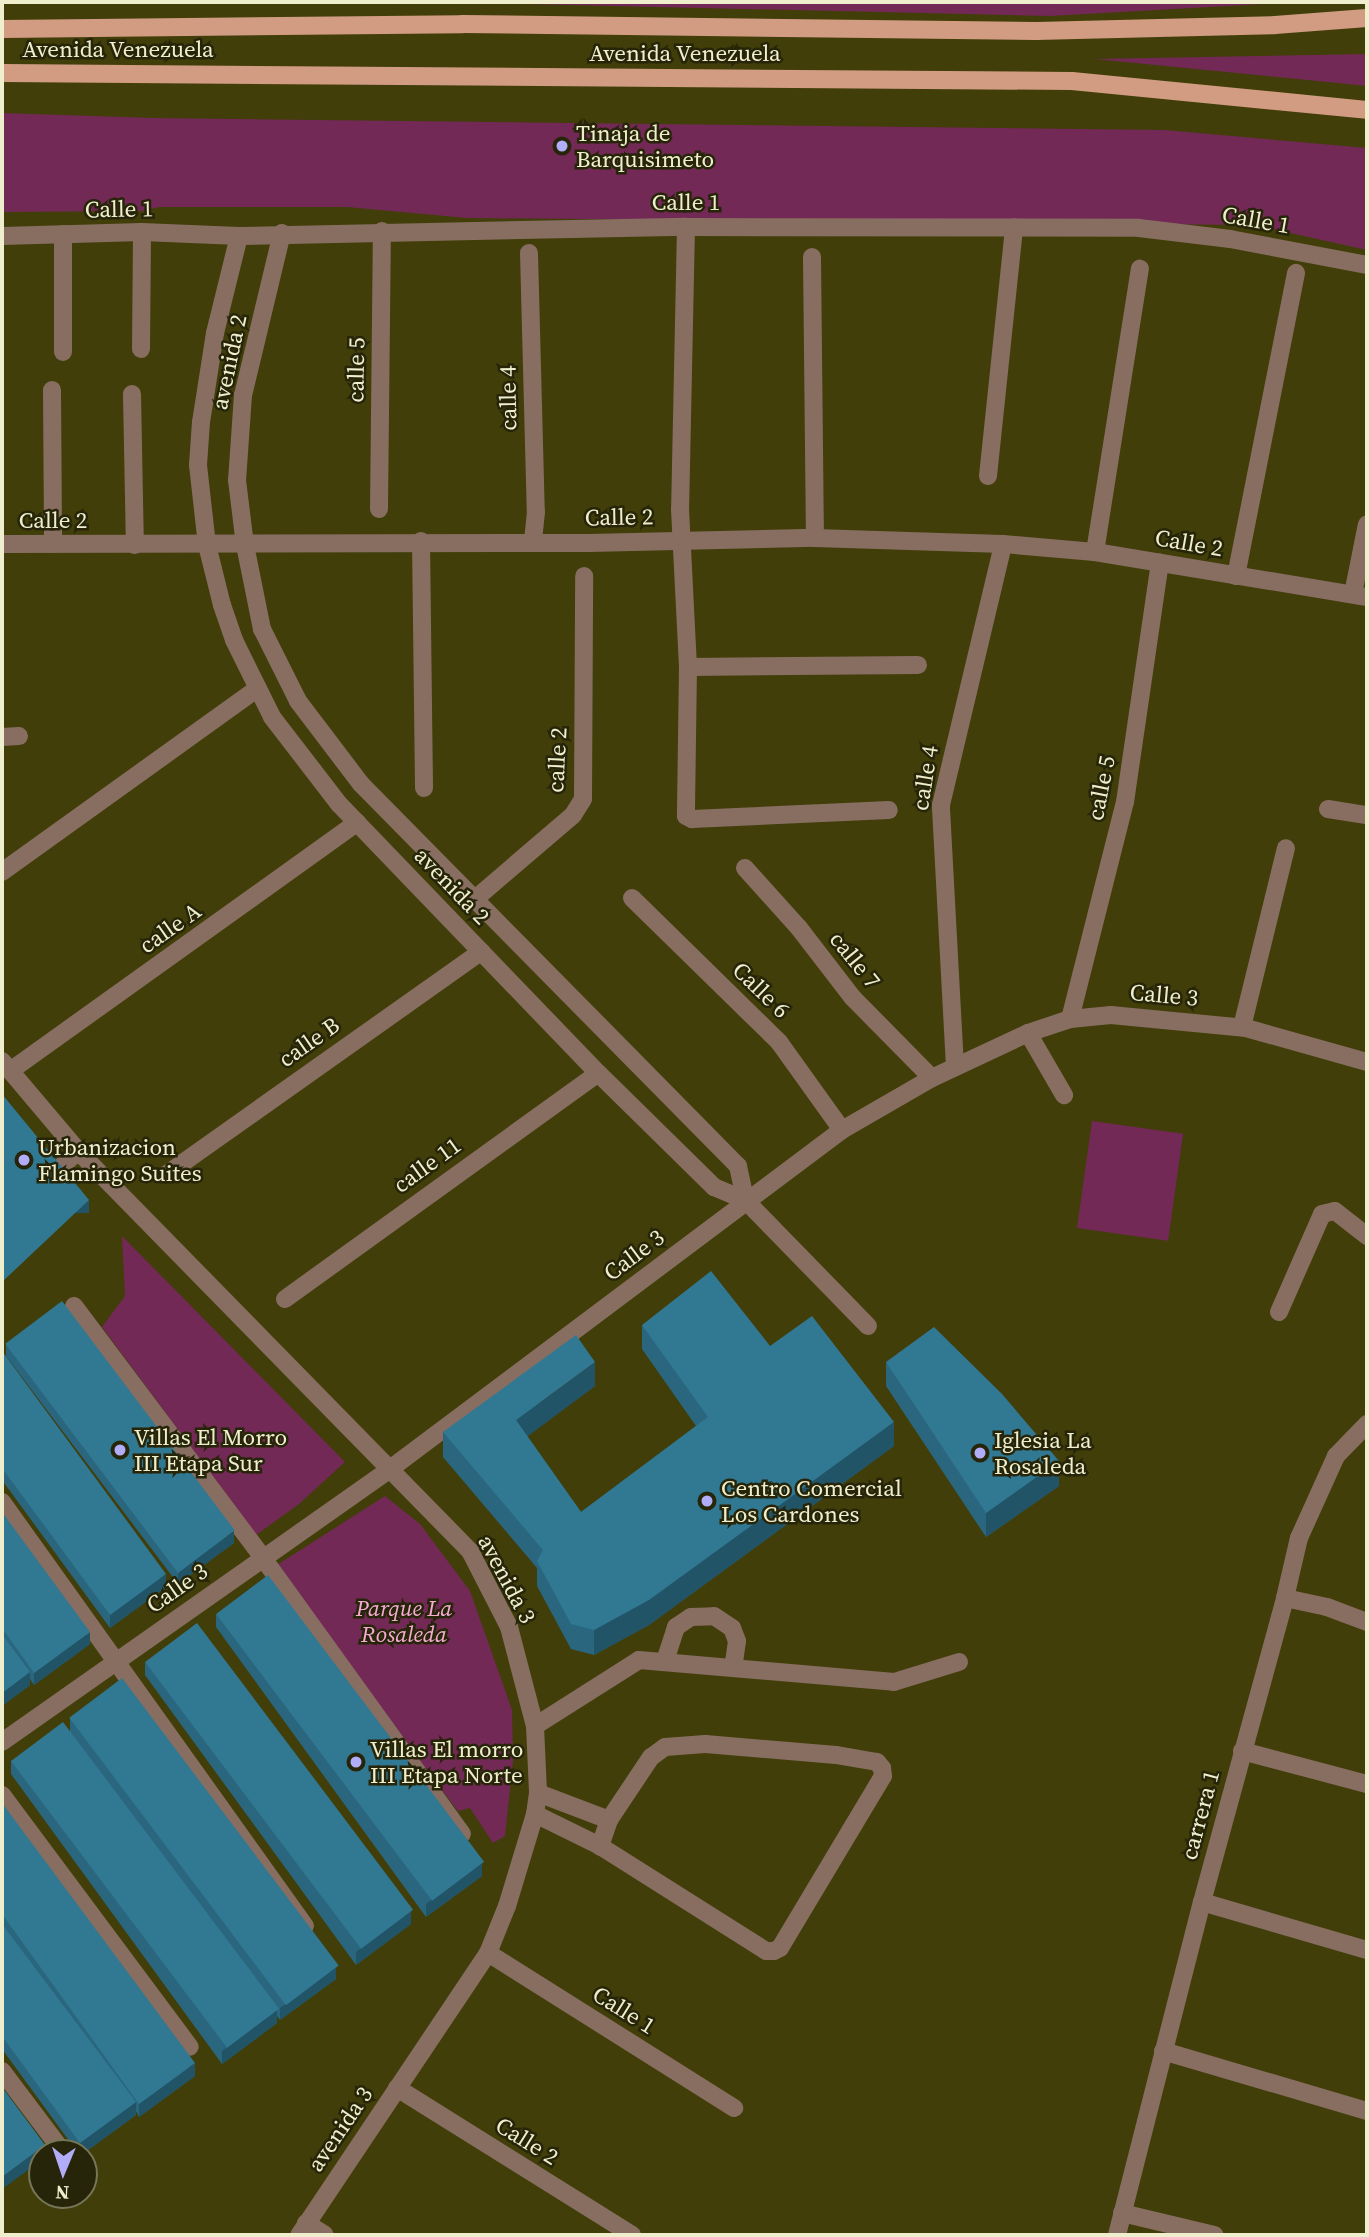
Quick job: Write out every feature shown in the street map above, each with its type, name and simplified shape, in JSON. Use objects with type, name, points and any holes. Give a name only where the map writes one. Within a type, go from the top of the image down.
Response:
[{"type":"main road","name":"Avenida Venezuela","points":[[2,29],[461,24],[1037,32],[1275,25],[1367,18]]},
{"type":"main road","name":"Avenida Venezuela","points":[[2,72],[1072,81],[1362,111]]},
{"type":"street","name":"Calle 1","points":[[2,236],[142,232],[239,236],[282,233],[686,227],[1014,227],[1152,230],[1230,239],[1367,265]]},
{"type":"street","name":"calle 2","points":[[686,227],[681,540],[688,667],[686,816],[692,819],[889,810]]},
{"type":"street","points":[[988,476],[1014,227]]},
{"type":"street","name":"calle 5","points":[[379,509],[382,231]]},
{"type":"street","points":[[141,349],[142,232]]},
{"type":"street","name":"avenida 2","points":[[282,233],[243,395],[237,480],[262,629],[298,701],[361,784],[738,1166],[745,1200]]},
{"type":"street","points":[[63,234],[63,352]]},
{"type":"street","name":"avenida 2","points":[[239,236],[215,333],[201,422],[198,465],[207,545],[234,640],[258,688],[285,735],[357,823],[598,1073],[714,1187],[745,1200]]},
{"type":"street","name":"calle 4","points":[[529,253],[536,512],[533,542]]},
{"type":"street","points":[[812,257],[815,538]]},
{"type":"street","points":[[1095,552],[1140,269]]},
{"type":"street","name":"Calle 2","points":[[1236,576],[1296,273]]},
{"type":"street","points":[[52,390],[53,544]]},
{"type":"street","points":[[132,394],[135,545]]},
{"type":"street","points":[[1360,595],[1367,524]]},
{"type":"street","name":"Calle 2","points":[[2,544],[246,545],[815,538],[1003,544],[1095,552],[1360,595]]},
{"type":"street","points":[[421,541],[424,788]]},
{"type":"street","name":"calle 4","points":[[955,1068],[941,805],[1003,544]]},
{"type":"street","name":"calle 5","points":[[1070,1019],[1125,802],[1160,563]]},
{"type":"street","name":"calle 2","points":[[475,899],[573,815],[583,799],[584,576]]},
{"type":"street","points":[[688,667],[918,665]]},
{"type":"street","points":[[2,872],[258,688]]},
{"type":"street","points":[[1328,809],[1367,815]]},
{"type":"street","name":"calle A","points":[[6,1066],[357,823]]},
{"type":"street","points":[[1242,1027],[1286,848]]},
{"type":"street","name":"calle 7","points":[[745,868],[799,928],[853,999],[932,1078]]},
{"type":"street","name":"Calle 6","points":[[632,898],[779,1042],[842,1130]]},
{"type":"street","name":"calle B","points":[[167,1174],[481,952]]},
{"type":"street","name":"Calle 3","points":[[2,1742],[390,1469],[745,1200],[842,1130],[932,1078],[1028,1033],[1070,1019],[1111,1015],[1242,1027],[1367,1062]]},
{"type":"street","points":[[1028,1033],[1064,1095]]},
{"type":"street","name":"avenida 3","points":[[6,1066],[78,1151],[470,1551],[509,1627],[535,1726],[538,1793],[535,1814],[507,1906],[488,1953],[302,2229]]},
{"type":"street","name":"calle 11","points":[[285,1298],[598,1073]]},
{"type":"street","points":[[31,1196],[78,1151]]},
{"type":"street","points":[[745,1200],[867,1326]]},
{"type":"street","points":[[1279,1312],[1322,1214],[1335,1211],[1367,1236]]},
{"type":"street","points":[[74,1306],[263,1558],[462,1834]]},
{"type":"street","name":"carrera 1","points":[[1117,2235],[1202,1902],[1285,1598],[1298,1538],[1336,1456],[1367,1424]]},
{"type":"street","points":[[2,1502],[319,1946]]},
{"type":"street","points":[[1285,1598],[1326,1607],[1367,1622]]},
{"type":"street","points":[[665,1661],[676,1627],[691,1617],[714,1616],[732,1628],[737,1641],[733,1668]]},
{"type":"street","points":[[535,1726],[632,1662],[665,1661],[894,1682],[959,1662]]},
{"type":"street","points":[[535,1814],[600,1846],[766,1951],[774,1951],[780,1948],[883,1776],[882,1768],[877,1762],[836,1755],[705,1744],[665,1747],[650,1757],[609,1820],[600,1846]]},
{"type":"street","points":[[1242,1751],[1367,1784]]},
{"type":"street","points":[[538,1793],[609,1820]]},
{"type":"street","points":[[2,1795],[190,2047]]},
{"type":"street","points":[[1202,1902],[1367,1950]]},
{"type":"street","name":"Calle 1","points":[[488,1953],[734,2108]]},
{"type":"street","points":[[1163,2050],[1367,2111]]},
{"type":"street","points":[[2,2071],[53,2139]]},
{"type":"street","name":"Calle 2","points":[[397,2088],[632,2235]]},
{"type":"street","points":[[1122,2213],[1213,2235]]},
{"type":"street","points":[[302,2229],[325,2235]]},
{"type":"green space","points":[[444,2],[1300,2],[1050,16]]},
{"type":"green space","points":[[1367,54],[1367,86],[1095,59]]},
{"type":"green space","points":[[2,113],[153,118],[1164,130],[1367,148],[1367,250],[1254,225],[467,218],[347,207],[159,207],[142,211],[2,212]]},
{"type":"green space","points":[[1092,1121],[1183,1134],[1168,1241],[1077,1228]]},
{"type":"green space","points":[[122,1236],[345,1462],[299,1504],[256,1535],[102,1327],[125,1296]]},
{"type":"green space","name":"Parque La Rosaleda","points":[[385,1496],[420,1524],[470,1591],[512,1710],[513,1761],[505,1836],[493,1843],[470,1808],[458,1811],[361,1683],[277,1565]]},
{"type":"building","name":"Urbanizacion Flamingo Suites","points":[[2,1094],[89,1200],[2,1282]]},
{"type":"building","points":[[711,1271],[770,1346],[812,1316],[894,1422],[649,1600],[594,1630],[571,1624],[537,1561],[543,1550],[443,1432],[576,1335],[595,1362],[516,1420],[581,1512],[708,1417],[642,1325]]},
{"type":"building","name":"Villas El Morro III Etapa Sur","points":[[62,1301],[235,1530],[178,1573],[5,1344]]},
{"type":"building","name":"Iglesia La Rosaleda","points":[[934,1327],[1002,1394],[1059,1461],[986,1513],[886,1362]]},
{"type":"building","points":[[2,1351],[166,1574],[110,1615],[2,1468]]},
{"type":"building","points":[[2,1512],[90,1632],[34,1673],[2,1628]]},
{"type":"building","name":"Villas El morro III Etapa Norte","points":[[268,1575],[484,1862],[432,1901],[216,1614]]},
{"type":"building","points":[[197,1623],[413,1910],[361,1949],[145,1662]]},
{"type":"building","points":[[2,1634],[30,1672],[2,1693]]},
{"type":"building","points":[[122,1678],[339,1966],[286,2005],[69,1718]]},
{"type":"building","points":[[63,1722],[279,2009],[227,2048],[11,1761]]},
{"type":"building","points":[[2,1803],[195,2063],[139,2104],[2,1914]]},
{"type":"building","points":[[2,1924],[136,2102],[85,2139],[77,2139],[2,2036]]},
{"type":"building","points":[[2,2087],[41,2139],[28,2139],[28,2158],[2,2177]]},
{"type":"place","name":"Tinaja de Barquisimeto","points":[[562,146]]},
{"type":"place","name":"Urbanizacion Flamingo Suites","points":[[24,1160]]},
{"type":"place","name":"Villas El Morro III Etapa Sur","points":[[120,1450]]},
{"type":"place","name":"Iglesia La Rosaleda","points":[[980,1453]]},
{"type":"place","name":"Centro Comercial Los Cardones","points":[[707,1501]]},
{"type":"place","name":"Villas El morro III Etapa Norte","points":[[356,1762]]}]
